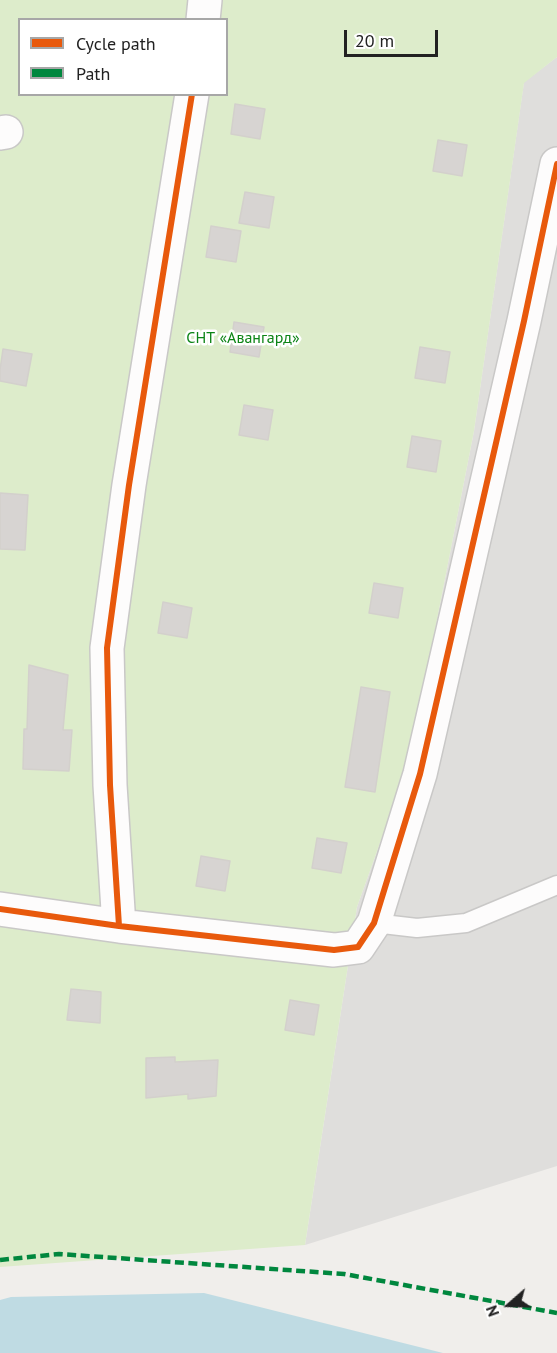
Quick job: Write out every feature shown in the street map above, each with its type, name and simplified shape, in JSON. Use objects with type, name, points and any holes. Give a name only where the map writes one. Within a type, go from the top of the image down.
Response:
[{"type":"street","points":[[203,18],[205,0]]},
{"type":"street","points":[[118,926],[110,785],[107,648],[129,486],[192,96]]},
{"type":"street","points":[[0,909],[118,926],[334,950],[358,946],[374,923],[420,774],[524,321],[557,164]]},
{"type":"lane","points":[[374,923],[417,928],[466,923],[557,885]]},
{"type":"shaded area","points":[[557,57],[557,1166],[305,1245],[357,907],[409,762],[474,431],[524,82]]},
{"type":"green space","name":"СНТ «Авангард»","points":[[0,0],[557,0],[557,57],[524,83],[474,431],[409,762],[357,907],[305,1245],[0,1267]]},
{"type":"water","points":[[204,1293],[443,1353],[0,1353],[0,1300],[11,1297]]},
{"type":"building","points":[[235,104],[265,109],[260,139],[231,134]]},
{"type":"building","points":[[438,140],[467,145],[462,176],[433,171]]},
{"type":"building","points":[[245,192],[274,197],[269,228],[239,223]]},
{"type":"building","points":[[211,226],[241,231],[236,262],[206,257]]},
{"type":"building","points":[[234,322],[264,327],[259,357],[230,352]]},
{"type":"building","points":[[420,347],[450,352],[445,383],[415,378]]},
{"type":"building","points":[[3,349],[32,354],[26,386],[0,381]]},
{"type":"building","points":[[244,405],[273,410],[268,440],[239,435]]},
{"type":"building","points":[[412,436],[441,441],[436,472],[407,467]]},
{"type":"building","points":[[0,493],[28,495],[25,550],[0,549]]},
{"type":"building","points":[[374,583],[403,588],[398,618],[369,613]]},
{"type":"building","points":[[163,602],[192,608],[187,638],[158,633]]},
{"type":"building","points":[[29,665],[68,675],[63,730],[72,730],[69,771],[23,769]]},
{"type":"building","points":[[361,687],[390,692],[375,792],[345,787]]},
{"type":"building","points":[[317,838],[347,843],[341,873],[312,868]]},
{"type":"building","points":[[201,856],[230,861],[225,891],[196,886]]},
{"type":"building","points":[[71,989],[101,992],[100,1023],[67,1020]]},
{"type":"building","points":[[290,1000],[319,1005],[314,1035],[285,1030]]},
{"type":"building","points":[[175,1057],[175,1062],[218,1060],[216,1096],[188,1099],[188,1094],[146,1098],[146,1058]]},
{"type":"marked path","points":[[0,1260],[59,1254],[344,1274],[557,1313]]},
{"type":"cycle path","points":[[119,926],[110,785],[107,648],[129,485],[192,96]]},
{"type":"cycle path","points":[[0,909],[119,926],[334,950],[358,947],[374,923],[420,774],[524,321],[557,164]]}]
